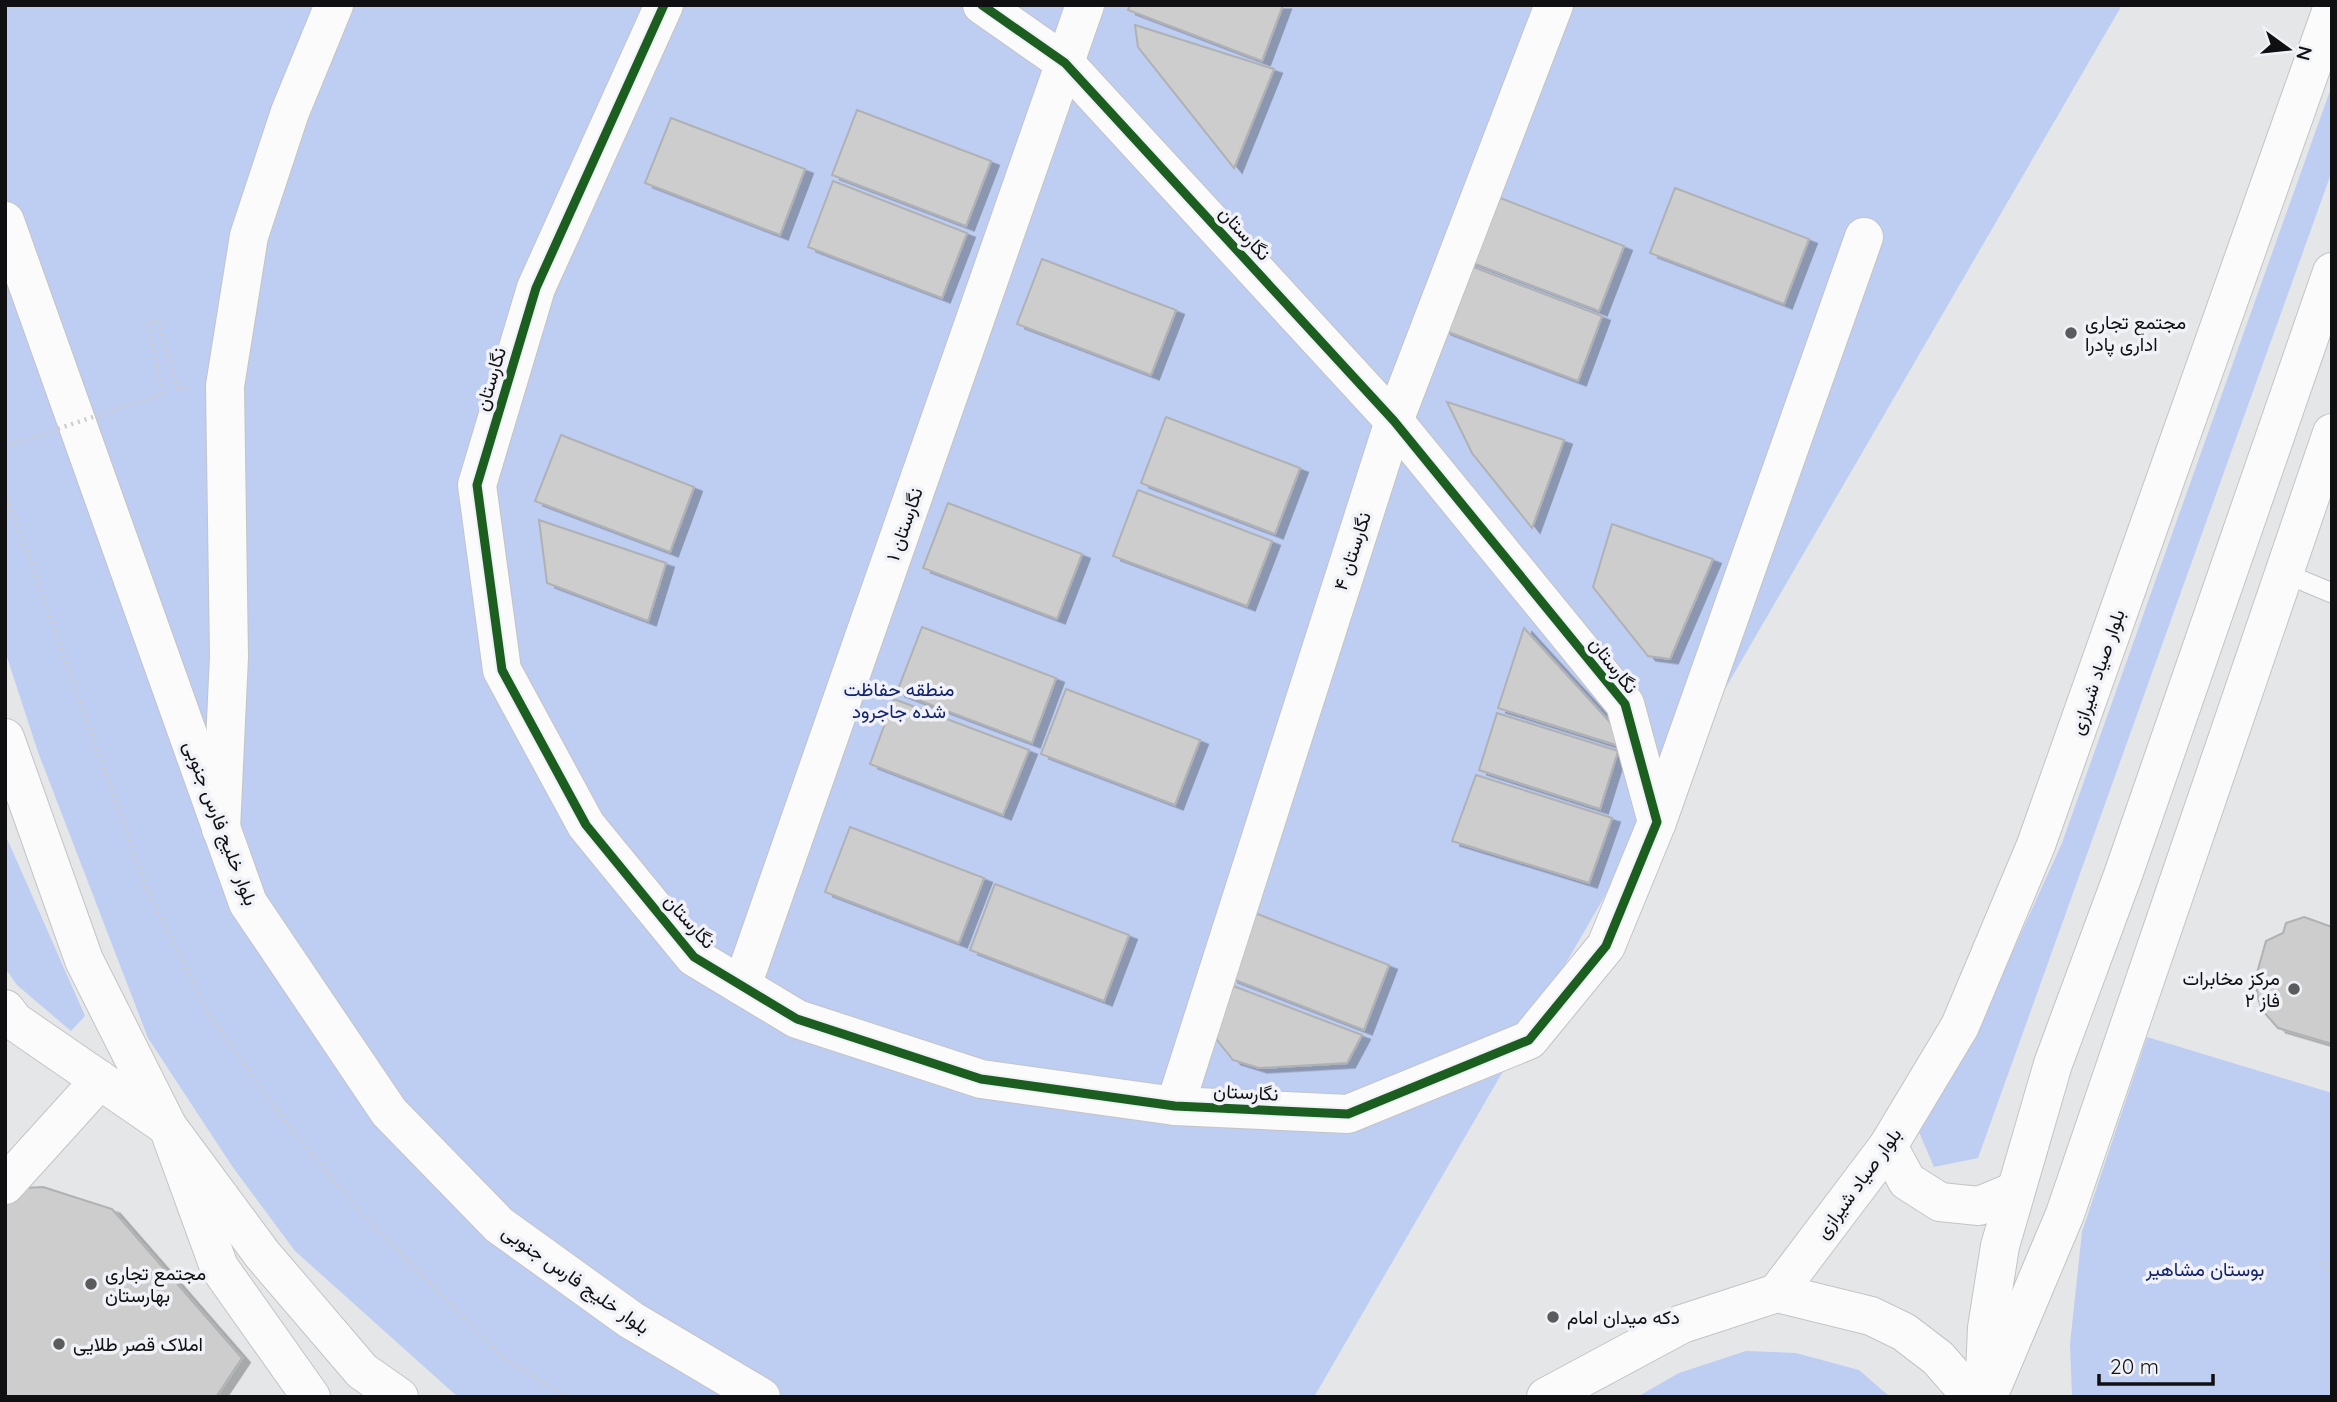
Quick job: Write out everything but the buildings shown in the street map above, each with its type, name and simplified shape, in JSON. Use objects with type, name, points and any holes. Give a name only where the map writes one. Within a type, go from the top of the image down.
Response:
[{"type":"main road","points":[[222,829],[229,657],[225,386],[249,236],[289,112],[334,5]]},
{"type":"main road","name":"نگارستان","points":[[664,5],[536,288],[477,485],[502,670],[586,825],[694,957],[797,1019],[981,1079],[1175,1106],[1348,1114],[1529,1040],[1606,946],[1657,821],[1625,704],[1394,421],[1065,63],[982,5]]},
{"type":"main road","name":"نگارستان ۱","points":[[743,986],[1085,5]]},
{"type":"main road","name":"نگارستان ۴","points":[[1175,1106],[1394,421],[1554,5]]},
{"type":"main road","name":"بلوار صیاد شیرازی","points":[[1777,1293],[1888,1146],[1960,1026],[2036,845],[2332,9]]},
{"type":"main road","name":"بلوار خلیج فارس جنوبی","points":[[5,221],[248,903],[389,1112],[499,1226],[631,1320],[761,1397]]},
{"type":"main road","points":[[1657,821],[1864,237]]},
{"type":"main road","points":[[1986,1397],[1987,1328],[2000,1246],[2053,1064],[2123,875],[2332,272]]},
{"type":"main road","points":[[1986,1397],[2065,1214],[2332,433]]},
{"type":"main road","points":[[5,738],[84,960],[169,1127],[219,1267],[312,1397]]},
{"type":"main road","points":[[5,1009],[14,1021],[169,1127],[262,1254],[370,1384],[399,1397]]},
{"type":"main road","points":[[5,1185],[100,1080]]},
{"type":"main road","points":[[1888,1146],[1907,1181],[1940,1202],[1979,1206],[2015,1191]]},
{"type":"main road","points":[[1545,1396],[1682,1324],[1777,1293],[1871,1316],[1904,1332],[1938,1358],[1972,1397]]},
{"type":"lane","points":[[2284,573],[2332,593]]},
{"type":"path","points":[[5,447],[163,393],[147,322],[158,320],[177,388],[225,386]]},
{"type":"path","points":[[5,490],[145,887],[209,1014],[282,1117],[360,1212],[506,1360],[568,1397]]},
{"type":"path","points":[[2323,1262],[2332,1275]]},
{"type":"green space","name":"منطقه حفاظت شده جاجرود","points":[[5,5],[2122,5],[1314,1397],[458,1397],[295,1251],[232,1166],[148,1038],[38,752],[5,651]]},
{"type":"green space","points":[[2332,85],[2332,171],[1978,1158],[1934,1167],[1916,1125],[1978,1028],[2062,843]]},
{"type":"green space","points":[[5,834],[85,1016],[71,1031],[17,985],[5,968]]},
{"type":"green space","name":"بوستان مشاهیر","points":[[2147,1037],[2332,1093],[2332,1397],[2072,1397],[2070,1344],[2082,1232]]},
{"type":"green space","points":[[1746,1351],[1796,1353],[1859,1370],[1890,1397],[1637,1397],[1679,1373]]},
{"type":"cycle path","points":[[664,5],[536,288],[477,485],[502,670],[586,825],[694,957],[797,1019],[981,1079],[1175,1106],[1348,1114],[1529,1040],[1606,946],[1657,822],[1625,704],[1394,421],[1065,63],[982,5]]},
{"type":"place","name":"مجتمع تجاری اداری پادرا","points":[[2071,333]]},
{"type":"place","name":"مرکز مخابرات فاز ۲","points":[[2294,989]]},
{"type":"place","name":"مجتمع تجاری بهارستان","points":[[91,1284]]},
{"type":"place","name":"دکه میدان امام","points":[[1553,1317]]},
{"type":"place","name":"املاک قصر طلایی","points":[[59,1344]]}]
